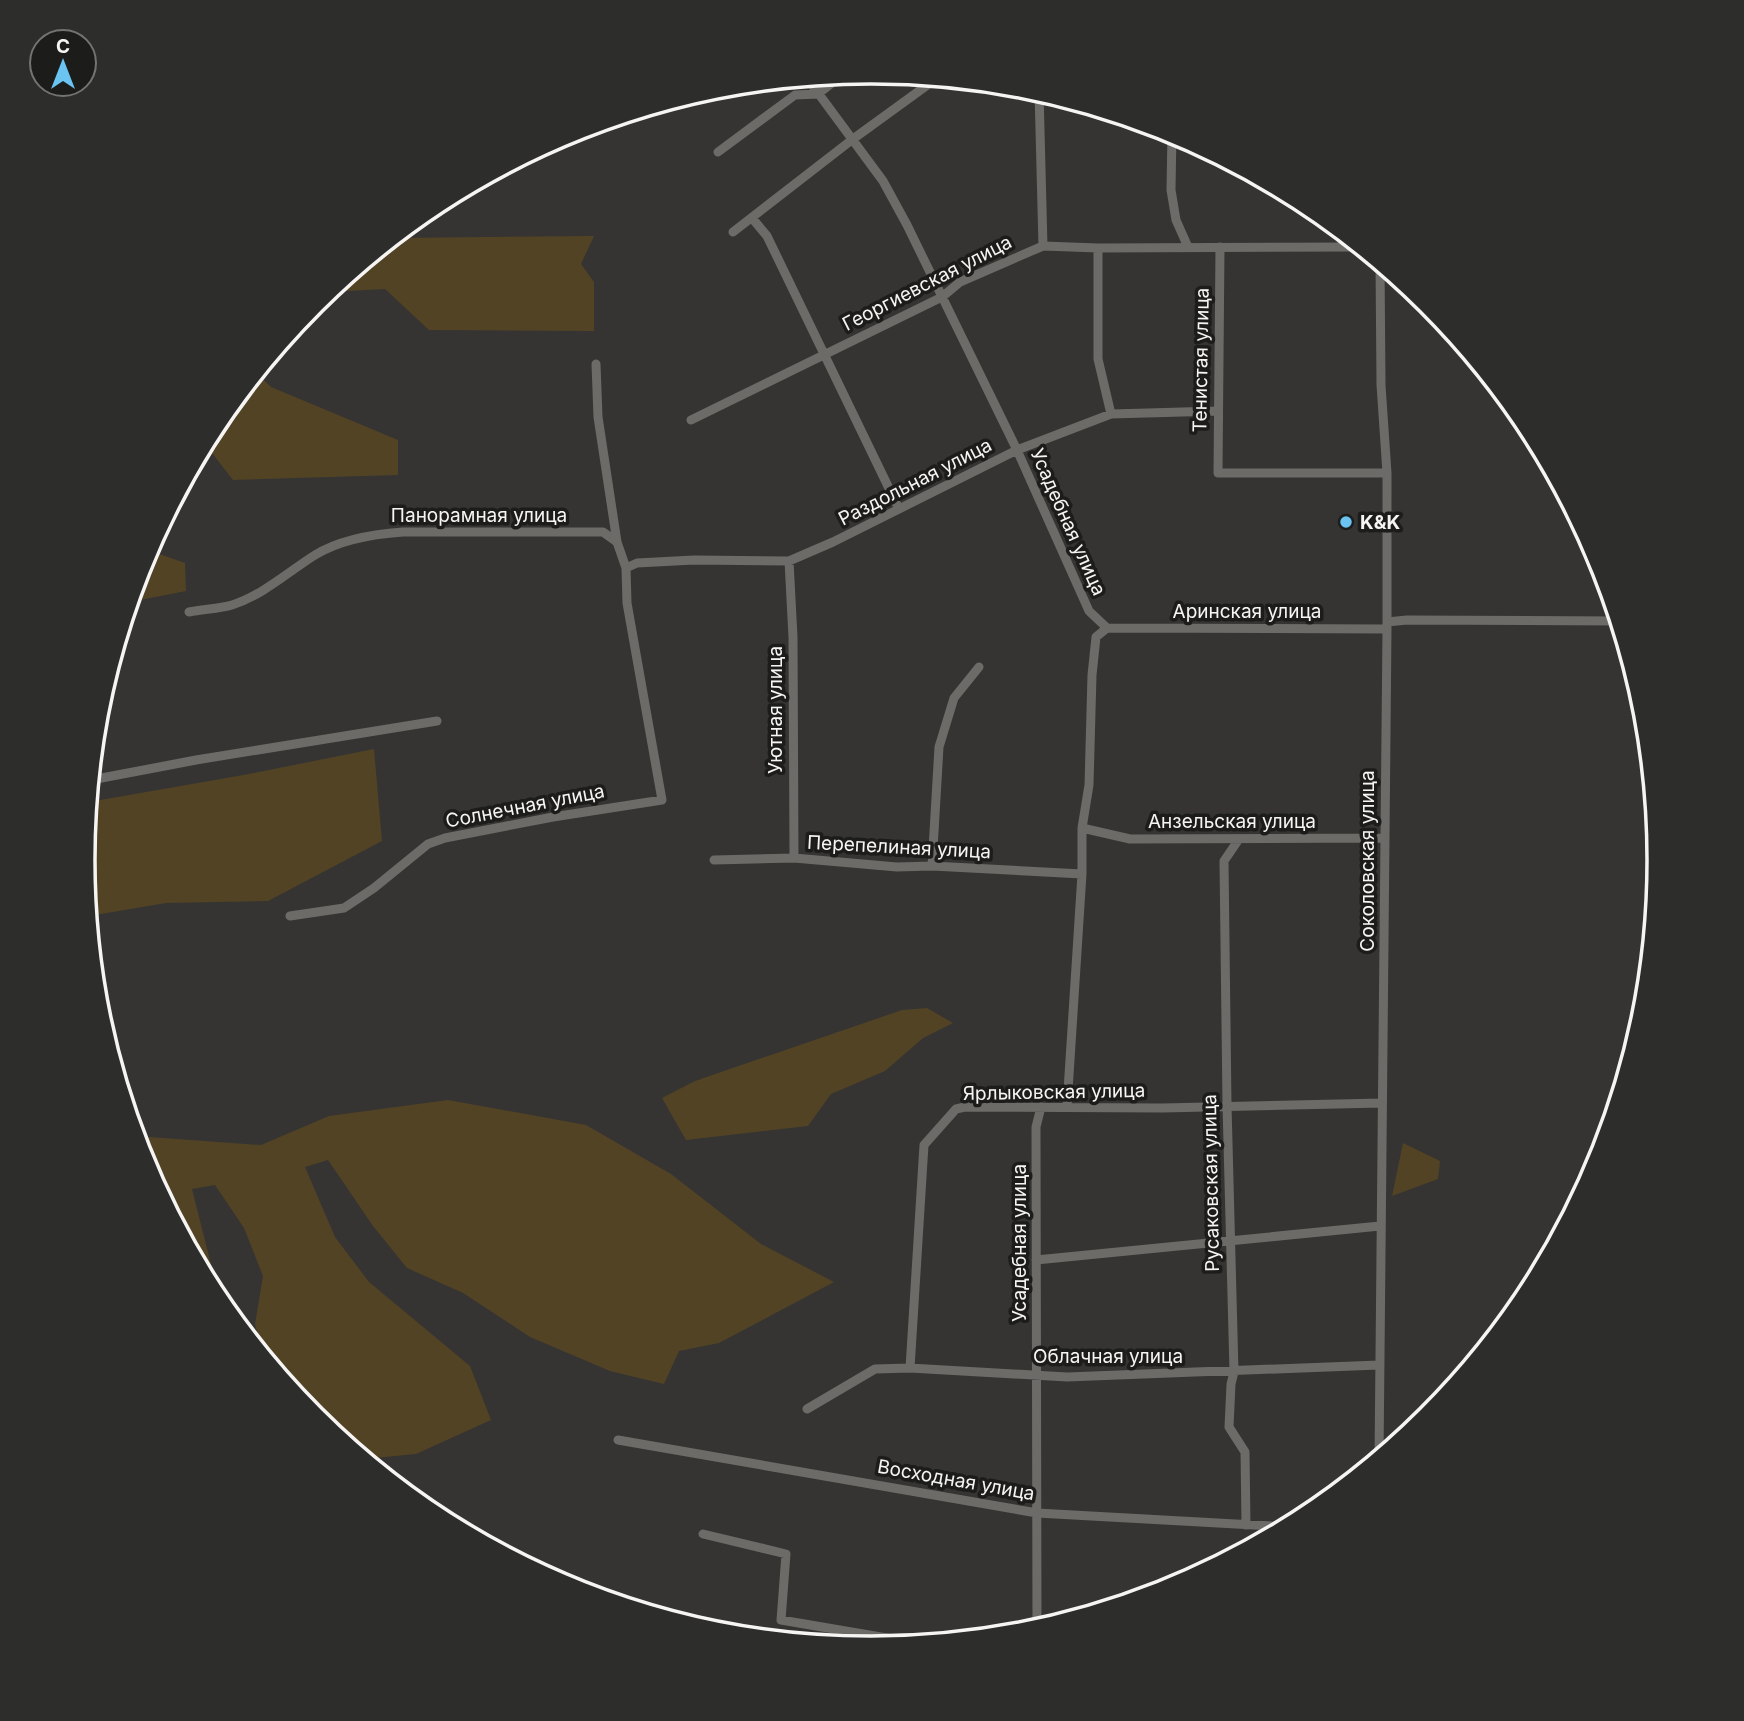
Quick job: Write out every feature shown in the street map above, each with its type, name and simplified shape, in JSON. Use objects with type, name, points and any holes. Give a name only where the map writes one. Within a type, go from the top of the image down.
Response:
[{"type":"street","points":[[718,152],[795,95],[818,94],[828,86]]},
{"type":"street","points":[[733,232],[926,86]]},
{"type":"street","name":"Усадебная улица","points":[[813,87],[883,181],[1017,450],[1089,611],[1107,628]]},
{"type":"street","points":[[1039,103],[1043,246]]},
{"type":"street","points":[[1171,144],[1171,190],[1176,220],[1188,247]]},
{"type":"street","points":[[752,218],[767,236],[899,509]]},
{"type":"street","name":"Георгиевская улица","points":[[691,420],[942,297],[960,282],[1043,246],[1349,247]]},
{"type":"street","name":"Тенистая улица","points":[[1220,247],[1218,473],[1387,473]]},
{"type":"street","points":[[1098,248],[1098,359],[1111,414]]},
{"type":"street","name":"Соколовская улица","points":[[1379,1448],[1387,626],[1387,473],[1381,385],[1380,274]]},
{"type":"street","points":[[596,364],[598,416],[617,542],[626,568]]},
{"type":"street","name":"Раздольная улица","points":[[626,568],[638,563],[694,559],[789,561],[833,542],[1017,450],[1111,414],[1218,411]]},
{"type":"street","name":"Панорамная улица","points":[[189,612],[232,605],[272,585],[318,554],[352,540],[377,534],[603,532],[617,542]]},
{"type":"street","name":"Уютная улица","points":[[789,561],[793,637],[794,858]]},
{"type":"street","name":"Солнечная улица","points":[[290,916],[344,908],[374,888],[428,844],[445,838],[662,800],[627,603],[626,568]]},
{"type":"street","name":"Аринская улица","points":[[1107,628],[1387,626],[1408,620],[1610,621]]},
{"type":"street","points":[[1067,1107],[1082,874],[1082,828],[1089,785],[1092,675],[1096,637],[1107,628]]},
{"type":"street","points":[[932,866],[939,747],[954,698],[979,667]]},
{"type":"street","points":[[100,778],[196,760],[437,722]]},
{"type":"street","name":"Анзельская улица","points":[[1082,828],[1130,839],[1384,838]]},
{"type":"street","name":"Русаковская улица","points":[[1238,839],[1224,861],[1234,1372],[1228,1427],[1245,1452],[1246,1525]]},
{"type":"street","name":"Перепелиная улица","points":[[714,860],[794,858],[897,867],[932,866],[1082,874]]},
{"type":"street","name":"Ярлыковская улица","points":[[910,1368],[924,1145],[956,1109],[1382,1103]]},
{"type":"street","name":"Усадебная улица","points":[[1037,1619],[1036,1127],[1041,1107]]},
{"type":"street","points":[[1036,1260],[1380,1226]]},
{"type":"street","name":"Облачная улица","points":[[807,1409],[875,1369],[910,1368],[1067,1377],[1378,1365]]},
{"type":"street","name":"Восходная улица","points":[[618,1440],[1037,1513],[1271,1526]]},
{"type":"street","points":[[703,1534],[786,1554],[781,1620],[879,1637]]},
{"type":"shaded area","points":[[594,236],[581,264],[594,282],[594,331],[429,330],[385,289],[345,291],[408,238]]},
{"type":"shaded area","points":[[263,379],[271,387],[398,440],[398,475],[233,480],[212,453]]},
{"type":"shaded area","points":[[159,554],[185,563],[186,591],[141,600]]},
{"type":"shaded area","points":[[374,749],[382,841],[268,901],[166,903],[97,915],[95,860],[98,800]]},
{"type":"shaded area","points":[[927,1008],[953,1023],[923,1038],[885,1071],[831,1094],[808,1126],[686,1140],[662,1098],[695,1081],[902,1010]]},
{"type":"shaded area","points":[[448,1100],[586,1125],[671,1174],[761,1244],[834,1282],[719,1343],[679,1351],[664,1384],[610,1371],[530,1337],[463,1293],[407,1268],[373,1226],[328,1160],[305,1167],[335,1237],[369,1282],[470,1366],[491,1420],[416,1454],[376,1458],[323,1410],[258,1335],[255,1324],[263,1276],[244,1228],[215,1185],[192,1189],[212,1269],[176,1204],[147,1137],[261,1145],[329,1116]]},
{"type":"shaded area","points":[[1403,1143],[1440,1161],[1438,1179],[1392,1196]]},
{"type":"place","name":"K&K","points":[[1346,522]]}]
